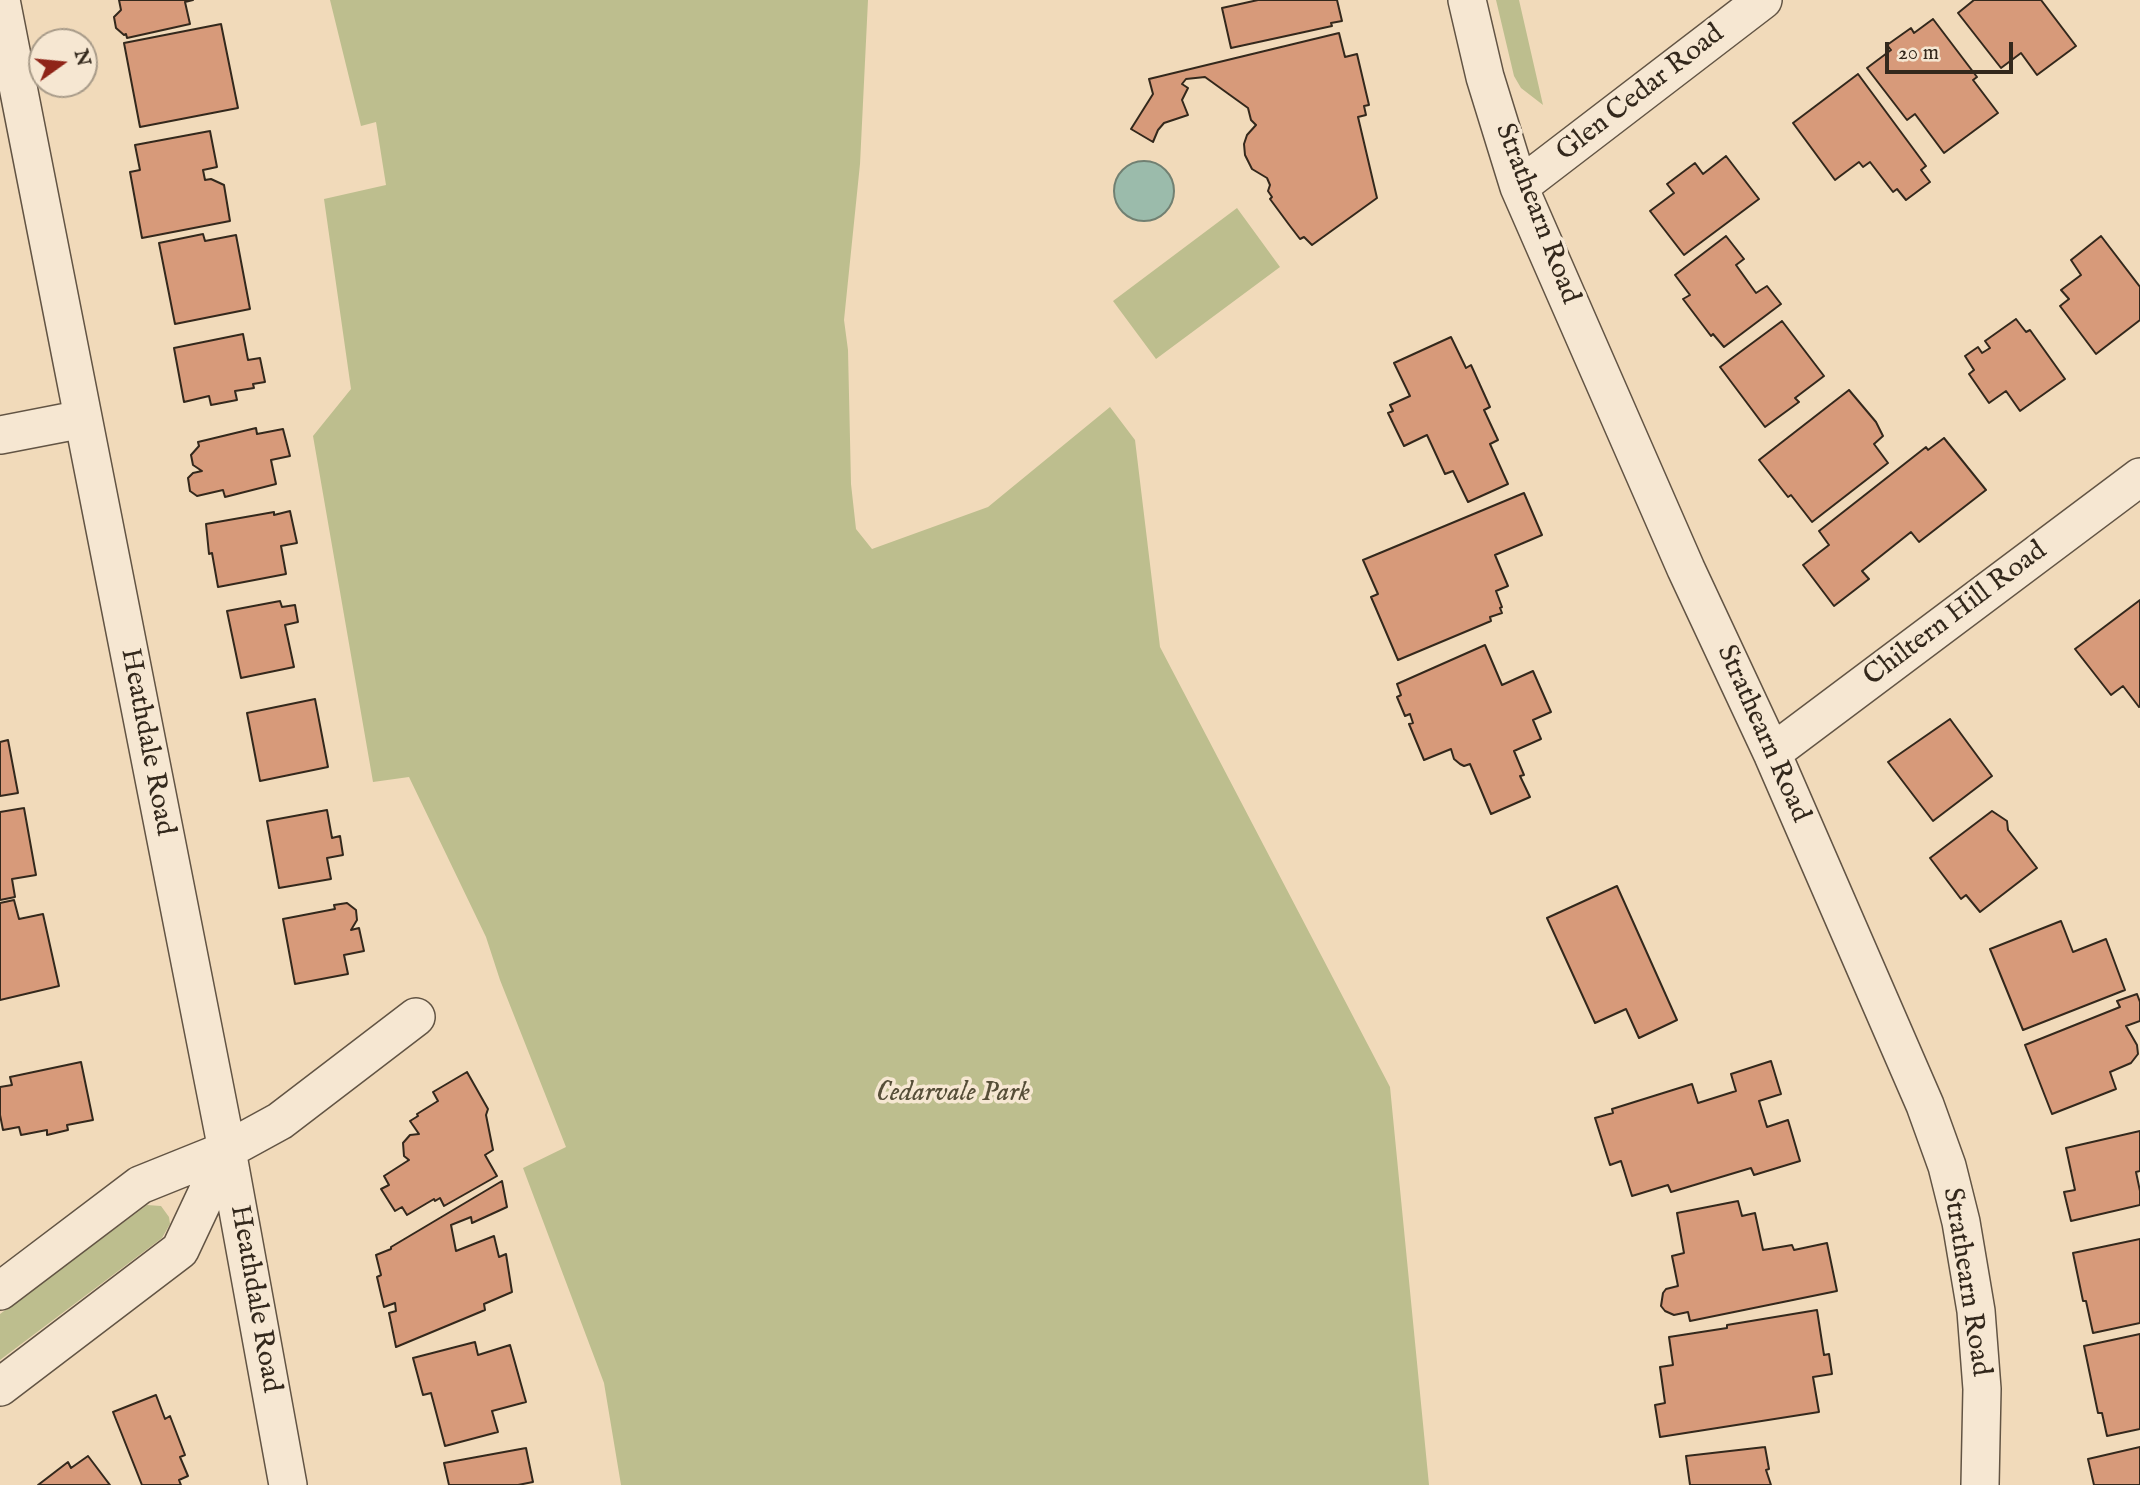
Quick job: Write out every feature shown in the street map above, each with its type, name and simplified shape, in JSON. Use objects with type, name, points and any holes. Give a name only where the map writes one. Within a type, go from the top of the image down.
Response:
[{"type":"street","name":"Heathdale Road","points":[[1,0],[227,1150],[288,1485]]},
{"type":"street","name":"Strathearn Road","points":[[1467,0],[1485,77],[1519,187],[1686,569],[1772,753],[1925,1105],[1947,1166],[1961,1222],[1976,1311],[1982,1389],[1980,1485]]},
{"type":"street","name":"Glen Cedar Road","points":[[1519,187],[1763,0]]},
{"type":"street","points":[[0,435],[83,419]]},
{"type":"street","name":"Chiltern Hill Road","points":[[1772,753],[2140,477]]},
{"type":"street","points":[[0,1291],[140,1185],[227,1150],[280,1121],[416,1017]]},
{"type":"street","points":[[0,1387],[180,1250],[227,1150]]},
{"type":"green space","name":"Cedarvale Park","points":[[330,0],[868,0],[860,164],[844,320],[848,350],[851,484],[856,529],[872,549],[988,507],[1110,407],[1135,440],[1160,647],[1390,1087],[1429,1485],[621,1485],[604,1383],[523,1168],[566,1147],[500,980],[486,937],[409,777],[373,782],[313,436],[351,389],[324,199],[386,185],[376,122],[361,126]]},
{"type":"green space","points":[[1496,0],[1519,0],[1543,105],[1521,88],[1514,76]]},
{"type":"green space","points":[[1237,208],[1280,267],[1156,359],[1113,301]]},
{"type":"green space","points":[[147,1205],[161,1206],[169,1217],[170,1224],[162,1238],[0,1360],[0,1314]]},
{"type":"shaded area","points":[[1138,161],[1150,161],[1169,174],[1174,191],[1172,203],[1161,216],[1150,221],[1138,221],[1119,208],[1114,197],[1114,185],[1127,166]]},
{"type":"building","points":[[119,0],[193,0],[185,2],[190,24],[127,38],[126,34],[116,28],[114,17],[121,10]]},
{"type":"building","points":[[1258,0],[1337,0],[1342,21],[1331,23],[1332,26],[1231,48],[1222,8]]},
{"type":"building","points":[[1974,0],[2041,0],[2076,46],[2037,75],[2021,53],[2001,68],[1958,13]]},
{"type":"building","points":[[1933,19],[1977,77],[1973,80],[1998,113],[1944,153],[1915,114],[1907,120],[1867,68],[1891,50],[1887,45],[1911,28],[1914,33]]},
{"type":"building","points":[[221,24],[238,108],[140,127],[124,43]]},
{"type":"building","points":[[1339,33],[1345,57],[1357,54],[1369,105],[1364,106],[1366,115],[1358,117],[1377,198],[1312,245],[1304,237],[1300,239],[1290,226],[1270,199],[1272,197],[1268,191],[1270,185],[1267,178],[1252,169],[1245,155],[1247,135],[1256,125],[1251,120],[1248,108],[1205,77],[1186,79],[1182,84],[1188,88],[1182,100],[1188,115],[1164,123],[1153,142],[1131,129],[1153,94],[1149,79]]},
{"type":"building","points":[[1858,74],[1926,166],[1921,170],[1930,182],[1906,200],[1897,189],[1893,192],[1870,162],[1863,167],[1859,162],[1835,180],[1793,123]]},
{"type":"building","points":[[210,131],[217,167],[203,170],[205,180],[211,179],[224,185],[230,221],[142,238],[130,172],[140,170],[135,145]]},
{"type":"building","points":[[1726,156],[1759,199],[1684,255],[1650,211],[1674,193],[1667,184],[1695,163],[1703,174]]},
{"type":"building","points":[[203,234],[205,241],[236,235],[250,309],[175,324],[159,243]]},
{"type":"building","points":[[1726,236],[1744,259],[1736,265],[1756,293],[1767,286],[1781,304],[1724,347],[1713,334],[1711,336],[1683,299],[1690,295],[1675,275]]},
{"type":"building","points":[[2101,236],[2140,287],[2140,320],[2096,354],[2060,306],[2069,299],[2061,290],[2081,275],[2071,260]]},
{"type":"building","points":[[2016,319],[2026,332],[2030,330],[2065,379],[2020,411],[2006,391],[1989,403],[1969,374],[1974,370],[1965,356],[1978,347],[1982,353],[1990,348],[1985,341]]},
{"type":"building","points":[[1782,321],[1824,376],[1795,398],[1799,402],[1765,427],[1720,367]]},
{"type":"building","points":[[243,334],[248,360],[260,358],[265,382],[253,384],[254,388],[235,391],[237,400],[211,405],[209,396],[184,402],[174,348]]},
{"type":"building","points":[[1451,337],[1466,368],[1471,365],[1490,407],[1484,410],[1498,440],[1490,444],[1508,484],[1468,502],[1453,471],[1445,474],[1427,435],[1404,446],[1388,413],[1393,411],[1390,405],[1410,396],[1394,363]]},
{"type":"building","points":[[1849,390],[1876,422],[1883,436],[1874,444],[1888,463],[1812,522],[1759,460]]},
{"type":"building","points":[[256,428],[257,434],[283,429],[290,456],[271,460],[276,484],[225,497],[223,490],[197,496],[190,491],[188,478],[193,473],[202,471],[193,465],[191,455],[199,446],[198,442]]},
{"type":"building","points":[[1944,438],[1986,490],[1919,542],[1911,532],[1862,571],[1869,579],[1834,606],[1803,565],[1829,545],[1819,531],[1926,447],[1928,450]]},
{"type":"building","points":[[1524,493],[1542,535],[1495,555],[1508,586],[1496,591],[1502,613],[1490,617],[1491,621],[1398,660],[1371,597],[1378,594],[1363,560]]},
{"type":"building","points":[[290,511],[297,543],[281,546],[286,574],[218,587],[212,553],[209,554],[206,524]]},
{"type":"building","points":[[2140,600],[2139,707],[2123,686],[2111,695],[2075,649]]},
{"type":"building","points":[[280,601],[282,607],[295,605],[298,622],[285,625],[294,667],[241,678],[227,611]]},
{"type":"building","points":[[1485,645],[1502,685],[1533,671],[1551,712],[1533,720],[1541,739],[1514,751],[1524,775],[1520,776],[1530,797],[1491,814],[1470,764],[1460,764],[1454,759],[1451,749],[1424,760],[1409,724],[1413,723],[1410,714],[1405,716],[1397,697],[1401,695],[1397,684]]},
{"type":"building","points":[[315,699],[328,767],[260,781],[247,713]]},
{"type":"building","points":[[1950,719],[1992,776],[1933,821],[1888,762]]},
{"type":"building","points":[[8,740],[18,793],[0,796],[0,742]]},
{"type":"building","points":[[24,808],[36,875],[12,879],[15,897],[0,900],[0,812]]},
{"type":"building","points":[[327,810],[332,838],[340,836],[343,855],[327,858],[331,879],[279,888],[267,821]]},
{"type":"building","points":[[1992,811],[2007,821],[2008,830],[2037,868],[1980,912],[1966,895],[1961,899],[1930,858]]},
{"type":"building","points":[[1617,886],[1677,1020],[1639,1038],[1626,1009],[1595,1023],[1547,918]]},
{"type":"building","points":[[14,900],[19,919],[43,914],[59,986],[0,1000],[0,903]]},
{"type":"building","points":[[347,903],[356,910],[357,920],[351,930],[359,928],[364,951],[344,955],[348,974],[295,984],[283,919],[335,909],[334,905]]},
{"type":"building","points":[[2061,921],[2073,952],[2106,939],[2125,990],[2023,1030],[1990,949]]},
{"type":"building","points":[[2137,994],[2140,1021],[2126,1026],[2137,1045],[2138,1054],[2131,1063],[2110,1072],[2116,1089],[2052,1114],[2025,1045],[2120,1007],[2117,1001]]},
{"type":"building","points":[[1771,1061],[1781,1094],[1759,1101],[1767,1127],[1788,1120],[1800,1161],[1754,1175],[1751,1168],[1671,1192],[1668,1185],[1632,1196],[1621,1161],[1610,1165],[1595,1118],[1613,1113],[1612,1109],[1692,1084],[1698,1103],[1736,1091],[1731,1074]]},
{"type":"building","points":[[81,1062],[93,1120],[67,1125],[68,1130],[47,1135],[47,1130],[21,1135],[19,1127],[3,1130],[0,1087],[12,1085],[10,1077]]},
{"type":"building","points":[[467,1072],[488,1109],[486,1115],[493,1150],[485,1155],[497,1176],[444,1206],[440,1198],[407,1215],[402,1207],[395,1211],[381,1189],[389,1185],[384,1176],[409,1160],[404,1156],[403,1143],[410,1135],[419,1134],[410,1121],[438,1101],[433,1092]]},
{"type":"building","points":[[2140,1131],[2140,1171],[2136,1172],[2140,1205],[2071,1221],[2064,1192],[2075,1190],[2066,1148]]},
{"type":"building","points":[[502,1181],[507,1207],[472,1223],[471,1217],[451,1225],[456,1251],[494,1236],[499,1257],[506,1254],[512,1292],[484,1304],[485,1310],[396,1347],[389,1313],[396,1311],[395,1303],[384,1307],[377,1277],[381,1275],[376,1255],[391,1249]]},
{"type":"building","points":[[1738,1201],[1742,1216],[1755,1213],[1763,1250],[1792,1245],[1794,1250],[1827,1243],[1837,1291],[1690,1321],[1688,1312],[1674,1315],[1665,1311],[1661,1306],[1663,1293],[1666,1289],[1678,1286],[1672,1256],[1684,1253],[1677,1213]]},
{"type":"building","points":[[2140,1239],[2140,1323],[2093,1333],[2073,1253]]},
{"type":"building","points":[[1817,1310],[1824,1355],[1829,1354],[1832,1374],[1813,1377],[1819,1412],[1660,1437],[1655,1405],[1665,1403],[1660,1367],[1673,1365],[1669,1337]]},
{"type":"building","points":[[2140,1334],[2140,1429],[2107,1436],[2102,1413],[2098,1413],[2084,1346]]},
{"type":"building","points":[[475,1342],[478,1355],[510,1345],[526,1402],[492,1411],[498,1432],[445,1446],[431,1393],[423,1395],[413,1358]]},
{"type":"building","points":[[156,1395],[165,1419],[170,1416],[185,1455],[180,1457],[188,1476],[179,1480],[181,1485],[142,1485],[113,1412]]},
{"type":"building","points":[[1765,1447],[1769,1469],[1766,1470],[1771,1485],[1690,1485],[1686,1456]]},
{"type":"building","points":[[2140,1447],[2140,1485],[2094,1485],[2088,1459]]},
{"type":"building","points":[[526,1448],[533,1482],[518,1485],[449,1485],[444,1463]]},
{"type":"building","points":[[88,1456],[110,1485],[38,1485],[68,1462],[71,1468]]}]
